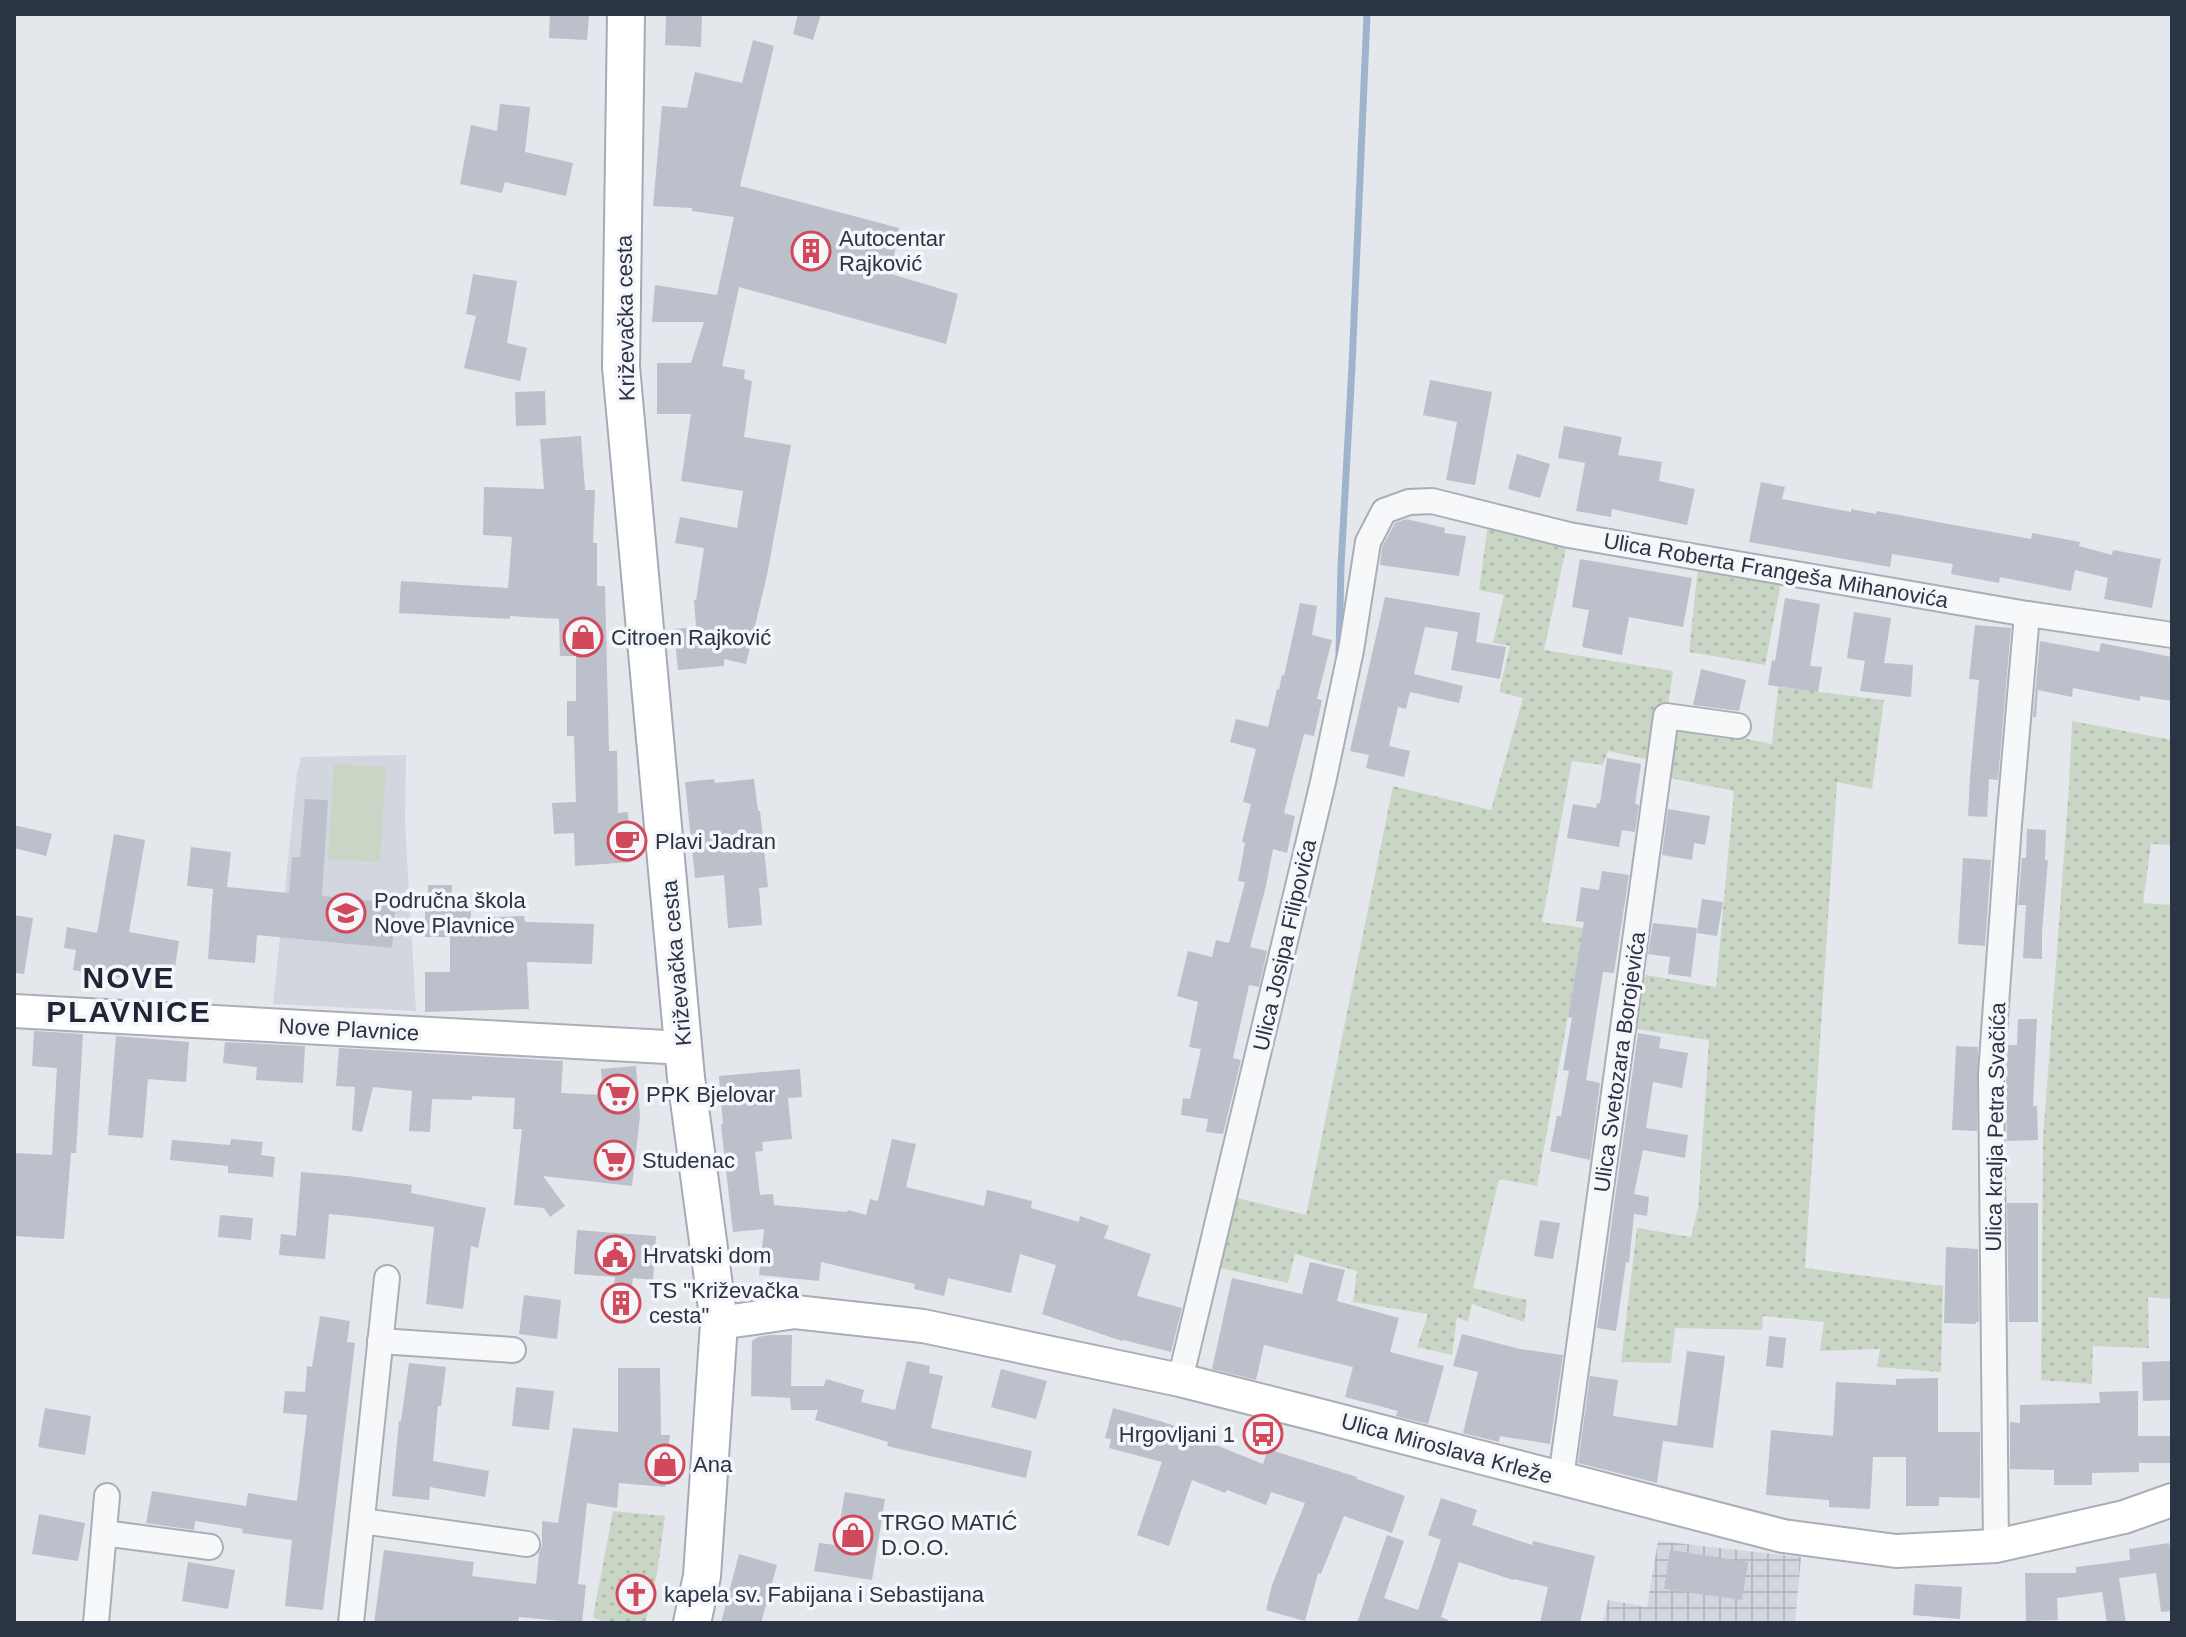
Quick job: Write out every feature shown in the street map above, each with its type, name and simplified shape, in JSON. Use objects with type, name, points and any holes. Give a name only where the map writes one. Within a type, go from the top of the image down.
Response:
[{"type":"main road","name":"Križevačka cesta","points":[[626,14],[621,367],[686,1078],[719,1323],[702,1576],[692,1623]]},
{"type":"main road","name":"Nove Plavnice","points":[[14,1011],[684,1048]]},
{"type":"main road","name":"Ulica Miroslava Krleže","points":[[719,1323],[795,1312],[923,1326],[1180,1380],[1783,1536],[1896,1551],[1996,1546],[2124,1517],[2172,1500]]},
{"type":"street","name":"Ulica Roberta Frangeša Mihanovića","points":[[1384,511],[1409,502],[1432,501],[1569,535],[2027,614],[2172,635]]},
{"type":"street","name":"Ulica Josipa Filipovića","points":[[1180,1380],[1323,782],[1351,650],[1368,542],[1384,511]]},
{"type":"street","name":"Ulica kralja Petra Svačića","points":[[1996,1546],[1991,1074],[2027,614]]},
{"type":"street","name":"Ulica Svetozara Borojevića","points":[[1561,1478],[1666,716],[1738,726]]},
{"type":"street","points":[[351,1623],[387,1278]]},
{"type":"street","points":[[380,1341],[513,1350]]},
{"type":"street","points":[[96,1623],[107,1496]]},
{"type":"street","points":[[362,1521],[527,1544]]},
{"type":"street","points":[[104,1533],[210,1547]]},
{"type":"shaded area","name":"Područna škola Nove Plavnice","points":[[406,755],[405,823],[416,1011],[273,1004],[301,757]]},
{"type":"shaded area","points":[[1658,1541],[1801,1557],[1795,1623],[1603,1623],[1608,1600],[1647,1607]]},
{"type":"green space","points":[[1489,516],[1569,535],[1544,650],[1673,671],[1660,762],[1608,751],[1603,765],[1572,761],[1542,922],[1584,928],[1537,1186],[1499,1179],[1473,1288],[1527,1300],[1524,1322],[1472,1304],[1468,1322],[1457,1317],[1452,1355],[1417,1347],[1428,1314],[1353,1302],[1357,1271],[1295,1254],[1288,1283],[1207,1265],[1225,1195],[1306,1215],[1393,786],[1491,810],[1523,698],[1499,692],[1510,646],[1493,643],[1504,595],[1479,590]]},
{"type":"green space","points":[[1699,557],[1783,572],[1765,665],[1689,652]]},
{"type":"green space","points":[[1778,687],[1884,700],[1872,789],[1837,782],[1805,1268],[1943,1286],[1941,1372],[1877,1367],[1880,1349],[1820,1351],[1824,1322],[1763,1316],[1762,1330],[1675,1328],[1671,1363],[1621,1362],[1637,1228],[1691,1237],[1698,1208],[1709,1040],[1635,1029],[1640,974],[1716,987],[1734,791],[1665,777],[1676,725],[1772,744]]},
{"type":"green space","points":[[2072,721],[2172,740],[2172,845],[2151,844],[2143,903],[2172,905],[2172,1299],[2148,1297],[2149,1348],[2093,1346],[2092,1384],[2041,1380],[2043,1140]]},
{"type":"green space","points":[[334,764],[386,767],[380,862],[328,859]]},
{"type":"green space","points":[[613,1511],[665,1516],[657,1574],[645,1623],[606,1623],[593,1617]]},
{"type":"building","points":[[550,14],[589,14],[587,40],[549,38]]},
{"type":"building","points":[[666,14],[702,14],[701,47],[665,45]]},
{"type":"building","points":[[798,14],[821,14],[813,40],[793,34]]},
{"type":"building","points":[[753,40],[774,46],[740,186],[899,228],[891,274],[958,294],[946,344],[739,287],[722,366],[745,370],[744,379],[752,381],[744,437],[791,445],[767,575],[746,664],[724,659],[724,666],[678,670],[674,629],[696,627],[694,600],[704,548],[675,543],[680,517],[737,528],[743,491],[681,481],[691,414],[657,414],[657,363],[691,363],[704,322],[652,322],[655,285],[717,295],[734,217],[692,211],[692,208],[653,206],[662,106],[687,108],[695,72],[742,83]]},
{"type":"building","points":[[500,104],[530,107],[525,152],[573,163],[566,196],[505,182],[502,193],[460,184],[471,125],[497,131]]},
{"type":"building","points":[[473,274],[517,281],[507,343],[527,348],[520,381],[464,368],[476,316],[466,314]]},
{"type":"building","points":[[1430,380],[1492,392],[1475,485],[1446,480],[1457,422],[1423,415]]},
{"type":"building","points":[[545,391],[546,425],[516,426],[515,392]]},
{"type":"building","points":[[1564,426],[1622,437],[1618,455],[1662,462],[1659,481],[1695,489],[1687,525],[1612,509],[1611,517],[1576,511],[1585,463],[1558,458]]},
{"type":"building","points":[[581,436],[585,490],[595,490],[593,543],[597,543],[597,586],[605,586],[609,751],[617,751],[618,813],[628,812],[631,862],[575,866],[574,833],[554,834],[552,803],[576,802],[574,736],[567,736],[567,701],[576,701],[576,656],[560,656],[559,619],[399,613],[401,581],[508,588],[512,537],[483,535],[484,487],[544,489],[540,439]]},
{"type":"building","points":[[1517,454],[1550,464],[1540,498],[1508,489]]},
{"type":"building","points":[[1761,482],[1785,487],[1782,499],[1851,512],[1851,509],[1876,514],[1877,511],[2031,539],[2032,533],[2080,542],[2079,546],[2112,555],[2113,550],[2161,559],[2152,608],[2104,599],[2108,578],[2075,570],[2071,591],[2000,577],[1999,583],[1951,574],[1953,564],[1892,554],[1890,567],[1749,542]]},
{"type":"building","points":[[1406,519],[1445,528],[1444,533],[1466,536],[1459,576],[1380,565],[1382,547],[1395,523]]},
{"type":"building","points":[[1580,559],[1692,578],[1683,627],[1629,617],[1622,655],[1582,647],[1589,610],[1572,607]]},
{"type":"building","points":[[1385,597],[1480,613],[1476,642],[1506,647],[1500,679],[1451,670],[1458,632],[1425,627],[1414,674],[1463,686],[1459,703],[1410,692],[1406,709],[1398,707],[1389,746],[1410,751],[1404,777],[1366,768],[1369,755],[1350,751]]},
{"type":"building","points":[[1785,598],[1820,604],[1810,666],[1822,667],[1818,692],[1768,685]]},
{"type":"building","points":[[1300,603],[1317,606],[1312,635],[1332,640],[1317,699],[1322,700],[1314,736],[1304,734],[1284,813],[1295,816],[1287,853],[1273,849],[1250,947],[1267,951],[1259,987],[1249,985],[1233,1058],[1241,1060],[1223,1134],[1206,1132],[1208,1119],[1181,1115],[1183,1098],[1190,1099],[1201,1049],[1189,1047],[1198,1002],[1177,996],[1188,951],[1212,957],[1216,940],[1229,943],[1245,882],[1238,881],[1245,843],[1242,842],[1251,804],[1243,802],[1256,749],[1230,742],[1236,719],[1268,727],[1277,689],[1284,676]]},
{"type":"building","points":[[1854,612],[1891,618],[1884,663],[1913,665],[1911,697],[1860,691],[1865,661],[1847,658]]},
{"type":"building","points":[[1975,625],[2011,628],[1998,780],[1989,779],[1987,817],[1968,816],[1979,680],[1969,679]]},
{"type":"building","points":[[2040,641],[2099,652],[2101,643],[2172,657],[2172,701],[2140,696],[2140,701],[2073,688],[2072,697],[2038,690],[2036,717],[2033,717]]},
{"type":"building","points":[[1701,669],[1746,680],[1739,711],[1693,705]]},
{"type":"building","points":[[1607,758],[1641,764],[1635,804],[1639,805],[1635,832],[1622,830],[1619,847],[1567,838],[1573,804],[1596,808],[1600,803]]},
{"type":"building","points":[[714,779],[715,783],[754,779],[768,887],[759,888],[762,925],[728,928],[724,875],[695,878],[685,782]]},
{"type":"building","points":[[305,799],[328,800],[322,896],[396,903],[392,948],[257,935],[255,963],[208,959],[213,889],[187,886],[191,847],[231,852],[227,887],[289,893],[292,857],[300,857]]},
{"type":"building","points":[[1668,809],[1710,816],[1705,845],[1694,843],[1692,860],[1662,855]]},
{"type":"building","points":[[14,825],[52,834],[46,856],[14,848]]},
{"type":"building","points":[[2027,829],[2046,830],[2045,860],[2048,860],[2042,959],[2023,958],[2026,905],[2018,905],[2022,858],[2026,858]]},
{"type":"building","points":[[114,834],[145,840],[129,932],[179,941],[173,980],[122,972],[121,978],[73,970],[76,950],[64,948],[67,927],[97,933]]},
{"type":"building","points":[[1963,858],[1991,860],[1985,946],[1958,944]]},
{"type":"building","points":[[1602,871],[1629,875],[1614,973],[1603,972],[1586,1080],[1600,1083],[1590,1160],[1550,1151],[1557,1116],[1561,1116],[1569,1071],[1563,1070],[1572,1018],[1568,1017],[1584,922],[1576,921],[1581,887],[1599,890]]},
{"type":"building","points":[[428,885],[452,885],[452,903],[471,903],[471,918],[524,916],[525,922],[594,924],[592,964],[527,962],[529,1009],[425,1012],[425,972],[450,972],[450,937],[425,937]]},
{"type":"building","points":[[1702,899],[1723,902],[1717,936],[1697,933]]},
{"type":"building","points":[[14,915],[33,918],[24,974],[14,973]]},
{"type":"building","points":[[1653,923],[1697,928],[1691,977],[1668,974],[1670,957],[1648,954]]},
{"type":"building","points":[[2018,1019],[2037,1019],[2033,1106],[2037,1106],[2038,1140],[2007,1141],[2008,1045],[2017,1045]]},
{"type":"building","points":[[34,1031],[83,1034],[76,1153],[71,1153],[64,1239],[14,1236],[14,1153],[52,1155],[57,1068],[32,1066]]},
{"type":"building","points":[[1638,1033],[1661,1037],[1659,1048],[1688,1053],[1682,1088],[1653,1082],[1646,1128],[1688,1135],[1685,1158],[1643,1150],[1634,1194],[1649,1197],[1647,1216],[1634,1214],[1629,1263],[1626,1262],[1616,1331],[1597,1328]]},
{"type":"building","points":[[116,1036],[189,1042],[186,1082],[148,1079],[143,1138],[108,1135]]},
{"type":"building","points":[[225,1042],[305,1046],[303,1083],[256,1080],[257,1067],[223,1063]]},
{"type":"building","points":[[1956,1046],[1978,1047],[1977,1131],[1952,1130]]},
{"type":"building","points":[[339,1048],[563,1061],[561,1093],[603,1095],[601,1069],[636,1066],[640,1117],[632,1186],[543,1176],[565,1206],[550,1217],[544,1208],[514,1205],[522,1129],[513,1129],[515,1098],[472,1096],[472,1100],[432,1099],[430,1132],[409,1131],[412,1091],[373,1087],[362,1132],[352,1130],[355,1087],[336,1086]]},
{"type":"building","points":[[800,1069],[802,1097],[788,1098],[792,1139],[762,1142],[763,1151],[755,1152],[760,1195],[773,1194],[774,1205],[848,1210],[866,1215],[870,1199],[878,1201],[892,1139],[916,1144],[906,1187],[984,1206],[987,1190],[1032,1201],[1031,1208],[1079,1222],[1080,1216],[1109,1226],[1104,1238],[1151,1254],[1137,1296],[1182,1308],[1171,1352],[1122,1341],[1042,1314],[1056,1265],[1020,1254],[1011,1293],[948,1278],[944,1296],[914,1289],[915,1284],[821,1262],[819,1281],[759,1275],[764,1229],[733,1232],[719,1076]]},
{"type":"building","points":[[231,1139],[263,1142],[261,1155],[275,1157],[273,1177],[228,1173],[228,1166],[170,1160],[172,1140],[230,1145]]},
{"type":"building","points":[[301,1172],[412,1185],[411,1193],[486,1208],[478,1248],[471,1246],[463,1309],[426,1304],[434,1227],[329,1214],[325,1259],[279,1255],[281,1234],[296,1236]]},
{"type":"building","points":[[2007,1203],[2038,1203],[2038,1322],[2009,1322]]},
{"type":"building","points":[[220,1215],[253,1218],[251,1240],[218,1237]]},
{"type":"building","points":[[1540,1220],[1560,1223],[1553,1259],[1534,1256]]},
{"type":"building","name":"Hrvatski dom","points":[[577,1230],[656,1236],[653,1280],[633,1278],[629,1309],[612,1308],[615,1277],[574,1274]]},
{"type":"building","points":[[1946,1247],[1978,1249],[1979,1322],[1976,1324],[1944,1323]]},
{"type":"building","points":[[1310,1262],[1345,1270],[1337,1301],[1399,1318],[1390,1352],[1444,1366],[1428,1424],[1396,1416],[1398,1411],[1345,1397],[1353,1367],[1264,1345],[1256,1380],[1212,1369],[1232,1278],[1302,1294]]},
{"type":"building","points":[[524,1295],[561,1300],[557,1339],[519,1334]]},
{"type":"building","points":[[320,1316],[350,1321],[347,1342],[355,1343],[323,1610],[285,1606],[292,1540],[242,1533],[243,1529],[195,1521],[194,1530],[146,1523],[152,1491],[246,1506],[248,1493],[297,1501],[307,1415],[283,1413],[285,1391],[305,1392],[307,1366],[312,1367]]},
{"type":"building","points":[[1462,1334],[1520,1349],[1563,1355],[1550,1444],[1500,1436],[1499,1442],[1463,1433],[1478,1372],[1453,1366]]},
{"type":"building","points":[[770,1335],[792,1335],[791,1386],[824,1386],[826,1379],[864,1390],[861,1402],[895,1410],[907,1361],[930,1366],[929,1373],[943,1376],[931,1428],[1032,1451],[1026,1478],[887,1446],[888,1442],[815,1420],[818,1410],[791,1410],[790,1398],[751,1396],[752,1341]]},
{"type":"building","points":[[1769,1336],[1786,1338],[1783,1368],[1766,1366]]},
{"type":"building","points":[[1687,1351],[1725,1356],[1713,1448],[1663,1441],[1657,1483],[1578,1463],[1590,1376],[1618,1380],[1613,1416],[1677,1426]]},
{"type":"building","points":[[2172,1361],[2172,1400],[2143,1401],[2142,1362]]},
{"type":"building","points":[[409,1363],[446,1367],[441,1406],[438,1406],[433,1461],[489,1471],[485,1497],[430,1487],[429,1500],[392,1496],[399,1421]]},
{"type":"building","points":[[618,1368],[660,1368],[661,1435],[670,1435],[665,1487],[619,1483],[617,1508],[587,1503],[578,1584],[586,1585],[582,1623],[519,1617],[518,1623],[374,1623],[384,1550],[474,1562],[472,1576],[536,1584],[542,1521],[558,1523],[573,1428],[618,1432]]},
{"type":"building","points":[[1001,1369],[1047,1381],[1036,1419],[991,1407]]},
{"type":"building","points":[[1938,1378],[1938,1432],[1980,1432],[1980,1498],[1939,1497],[1939,1506],[1906,1506],[1906,1457],[1873,1457],[1870,1509],[1829,1507],[1829,1500],[1766,1495],[1771,1430],[1833,1436],[1836,1382],[1896,1385],[1896,1379]]},
{"type":"building","points":[[516,1387],[554,1391],[549,1430],[512,1426]]},
{"type":"building","points":[[2138,1391],[2138,1436],[2172,1436],[2172,1463],[2139,1463],[2139,1472],[2092,1473],[2092,1485],[2054,1485],[2054,1470],[2010,1469],[2010,1422],[2020,1423],[2020,1405],[2100,1403],[2099,1392]]},
{"type":"building","points":[[45,1408],[91,1416],[85,1455],[38,1447]]},
{"type":"building","points":[[1113,1408],[1207,1437],[1206,1441],[1263,1464],[1268,1449],[1405,1496],[1392,1533],[1344,1516],[1321,1574],[1318,1573],[1305,1621],[1266,1610],[1272,1585],[1305,1503],[1271,1492],[1266,1505],[1192,1480],[1169,1546],[1137,1535],[1162,1462],[1109,1448],[1111,1439],[1105,1438]]},
{"type":"building","points":[[845,1492],[885,1499],[872,1580],[814,1571],[819,1543],[836,1545]]},
{"type":"building","points":[[1441,1498],[1477,1510],[1472,1525],[1532,1545],[1533,1541],[1595,1556],[1580,1623],[1540,1623],[1548,1587],[1513,1580],[1459,1562],[1441,1617],[1448,1623],[1357,1623],[1387,1535],[1404,1541],[1384,1598],[1418,1610],[1441,1540],[1428,1535]]},
{"type":"building","points":[[39,1514],[85,1523],[78,1561],[32,1554]]},
{"type":"building","points":[[2169,1543],[2172,1611],[2161,1612],[2156,1573],[2119,1578],[2126,1623],[2107,1623],[2102,1592],[2057,1598],[2058,1620],[2026,1621],[2025,1573],[2076,1573],[2076,1567],[2130,1560],[2129,1549]]},
{"type":"building","points":[[1670,1550],[1748,1562],[1742,1600],[1664,1589]]},
{"type":"building","points":[[739,1554],[777,1565],[761,1623],[721,1623]]},
{"type":"building","points":[[188,1562],[235,1570],[228,1609],[182,1601]]},
{"type":"building","name":"kapela sv. Fabijana i Sebastijana","points":[[628,1581],[649,1586],[638,1615],[624,1611]]},
{"type":"building","points":[[1915,1584],[1962,1587],[1960,1619],[1913,1615]]},
{"type":"waterway","points":[[1339,653],[1367,14]]},
{"type":"place","name":"Autocentar Rajković","points":[[811,251]]},
{"type":"place","name":"Citroen Rajković","points":[[583,637]]},
{"type":"place","name":"Plavi Jadran","points":[[627,841]]},
{"type":"place","name":"Područna škola Nove Plavnice","points":[[346,913]]},
{"type":"place","name":"PPK Bjelovar","points":[[618,1094]]},
{"type":"place","name":"Studenac","points":[[614,1160]]},
{"type":"place","name":"Hrvatski dom","points":[[615,1255]]},
{"type":"place","name":"TS \"Križevačka cesta\"","points":[[621,1303]]},
{"type":"place","name":"Hrgovljani 1","points":[[1263,1434]]},
{"type":"place","name":"Ana","points":[[665,1464]]},
{"type":"place","name":"TRGO MATIĆ D.O.O.","points":[[853,1535]]},
{"type":"place","name":"kapela sv. Fabijana i Sebastijana","points":[[636,1594]]},
{"type":"district","name":"NOVE PLAVNICE","points":[[129,995]]}]
